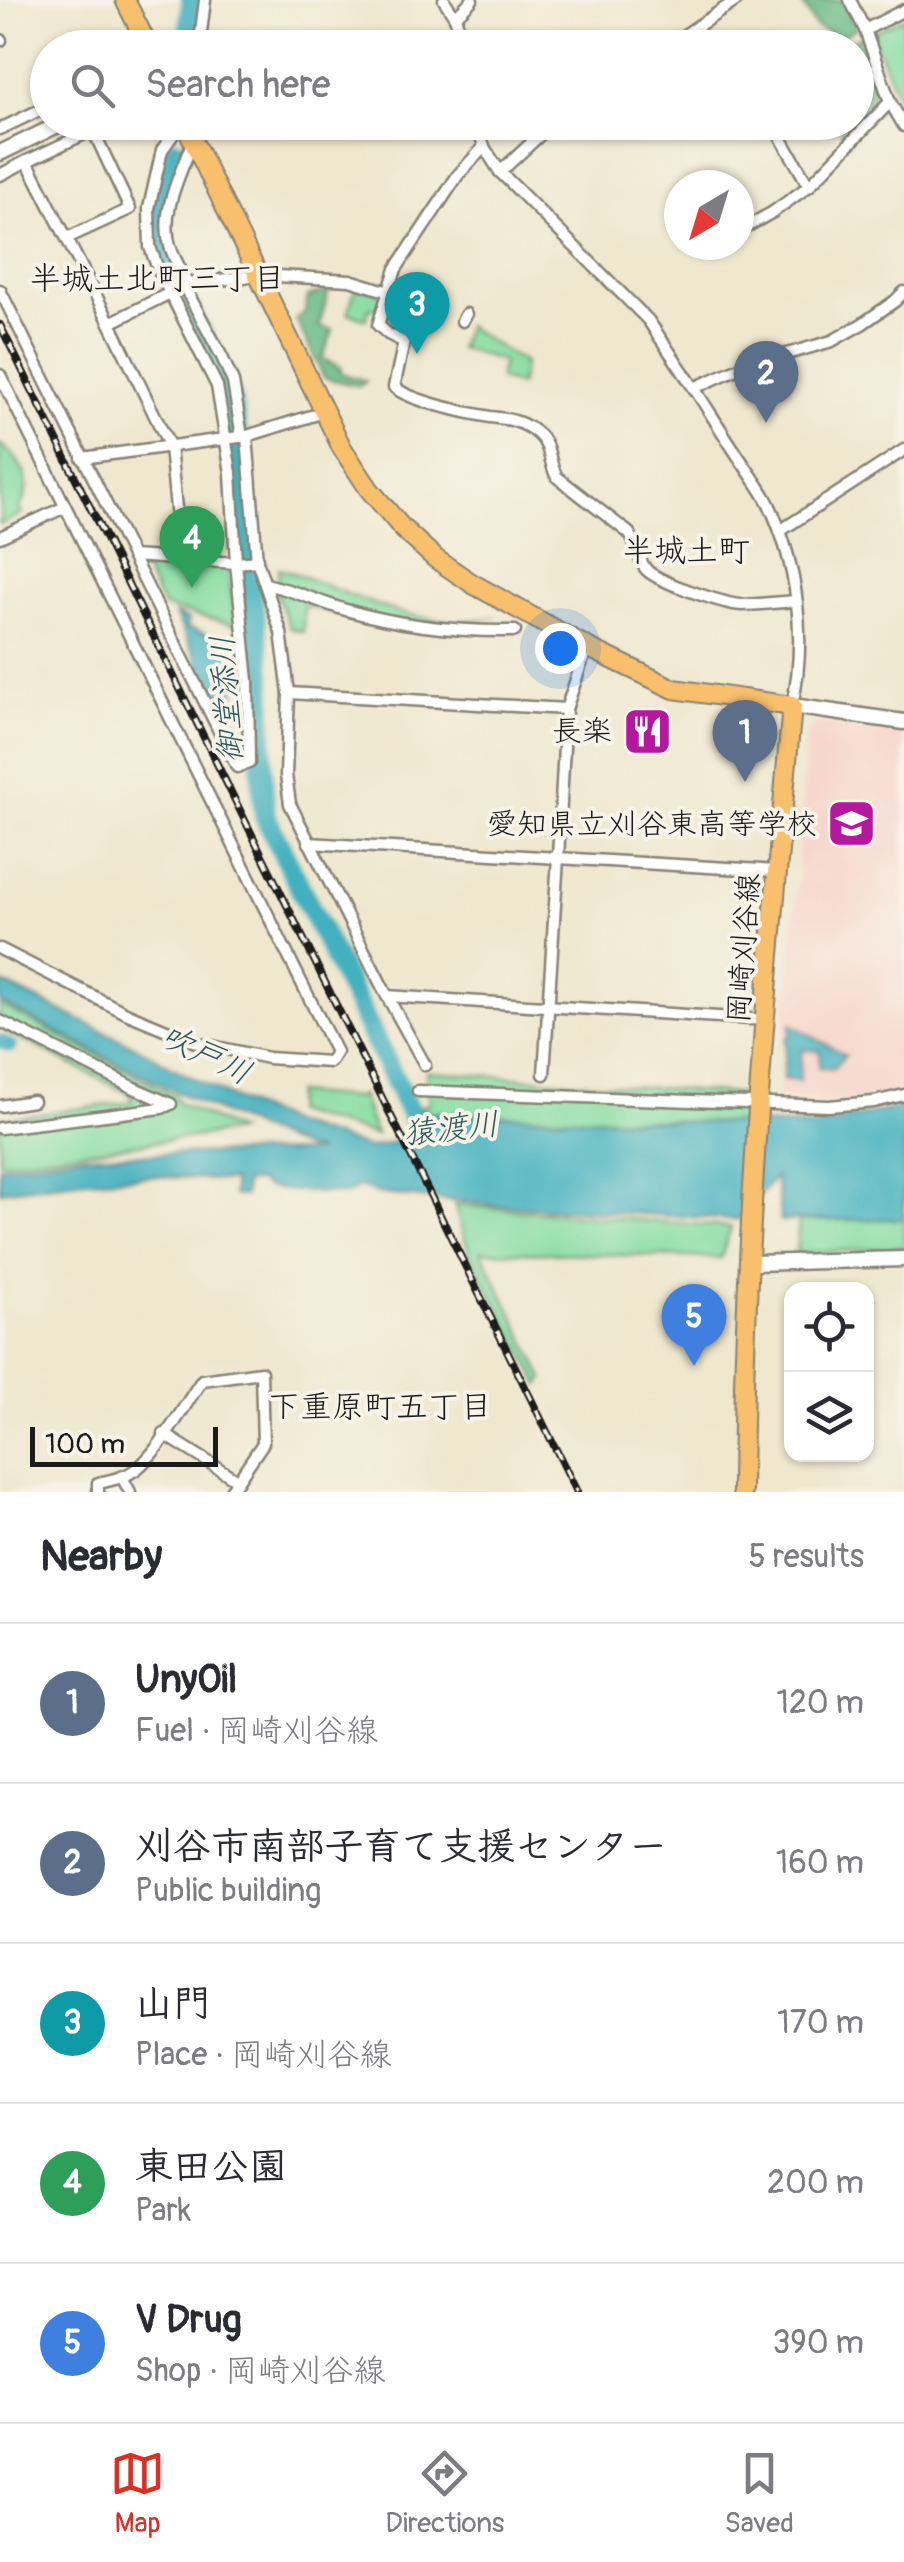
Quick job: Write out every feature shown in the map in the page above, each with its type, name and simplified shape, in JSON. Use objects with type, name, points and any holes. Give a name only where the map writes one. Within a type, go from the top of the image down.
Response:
[{"type":"main road","points":[[125,0],[139,30]]},
{"type":"main road","points":[[192,140],[342,448],[369,489],[414,539],[473,584],[587,647],[674,689],[792,706]]},
{"type":"main road","name":"岡崎刈谷線","points":[[742,1492],[746,1312],[792,706]]},
{"type":"street","points":[[201,30],[205,0]]},
{"type":"street","points":[[444,0],[459,30]]},
{"type":"street","points":[[455,18],[472,0]]},
{"type":"street","points":[[692,30],[737,0]]},
{"type":"street","points":[[850,0],[865,30],[904,10]]},
{"type":"street","points":[[874,56],[890,102],[903,124]]},
{"type":"street","points":[[874,119],[890,102]]},
{"type":"street","points":[[0,129],[30,115]]},
{"type":"street","points":[[0,154],[30,139]]},
{"type":"street","points":[[0,175],[72,140]]},
{"type":"street","points":[[67,238],[130,209],[98,140]]},
{"type":"street","points":[[0,290],[237,767],[249,762],[248,681],[231,474],[218,386],[150,247],[149,208],[162,150],[173,140]]},
{"type":"street","points":[[184,140],[166,227],[186,285],[233,382],[245,436],[258,561],[281,632],[289,693],[286,775],[290,804],[425,1065]]},
{"type":"street","points":[[482,140],[500,172],[648,320],[767,501],[791,570],[801,639],[792,706],[904,722]]},
{"type":"street","points":[[500,172],[535,140]]},
{"type":"street","points":[[782,140],[809,186]]},
{"type":"street","points":[[754,223],[809,186],[853,140]]},
{"type":"street","points":[[484,147],[458,174],[396,270],[378,325],[404,342],[394,387],[417,399],[516,419],[538,434],[547,445],[557,477],[628,532],[636,542],[643,566],[656,577],[738,605],[796,601]]},
{"type":"street","points":[[27,162],[170,447],[181,560]]},
{"type":"street","points":[[110,323],[186,285],[259,275],[350,280],[390,292]]},
{"type":"street","points":[[694,388],[740,368],[832,341],[904,292]]},
{"type":"street","points":[[0,375],[336,1052],[330,1062],[268,1058],[198,1043],[128,1014],[0,949]]},
{"type":"street","points":[[82,458],[245,436],[324,412]]},
{"type":"street","points":[[780,532],[904,450]]},
{"type":"street","points":[[0,537],[65,507]]},
{"type":"street","points":[[132,556],[258,561]]},
{"type":"street","points":[[265,584],[346,610],[418,627],[515,631]]},
{"type":"street","points":[[544,1074],[566,709],[587,647]]},
{"type":"street","points":[[289,693],[566,709]]},
{"type":"street","points":[[309,843],[777,871]]},
{"type":"street","points":[[387,996],[766,1020]]},
{"type":"street","points":[[0,1021],[171,1104],[0,1128]]},
{"type":"street","points":[[418,1092],[829,1106],[904,1095]]},
{"type":"street","points":[[0,1106],[34,1100]]},
{"type":"street","points":[[750,1254],[904,1259]]},
{"type":"street","points":[[98,1492],[98,1483],[122,1477],[148,1459],[202,1380],[261,1372],[263,1443],[230,1492]]},
{"type":"street","points":[[164,1434],[237,1480]]},
{"type":"street","points":[[122,1477],[130,1492]]},
{"type":"shaded area","name":"愛知県立刈谷東高等学校","points":[[819,722],[904,734],[904,1091],[875,1099],[830,1102],[778,1097],[806,732]]},
{"type":"green space","points":[[843,0],[857,28],[816,27],[802,3]]},
{"type":"green space","points":[[904,17],[904,113],[874,38],[875,31]]},
{"type":"green space","points":[[874,79],[882,105],[874,114]]},
{"type":"green space","points":[[356,286],[383,294],[379,310],[369,308],[366,319],[348,313]]},
{"type":"green space","points":[[329,290],[319,326],[333,330],[322,359],[341,367],[340,373],[366,381],[360,386],[324,378],[296,319],[305,312],[308,297]]},
{"type":"green space","points":[[466,326],[524,363],[520,385],[499,379],[503,361],[459,348]]},
{"type":"green space","points":[[0,444],[20,465],[26,490],[19,509],[22,514],[0,525]]},
{"type":"green space","points":[[141,563],[222,565],[228,570],[236,625],[163,607]]},
{"type":"green space","points":[[279,568],[363,600],[428,619],[497,617],[418,631],[304,606],[303,632],[290,628],[276,593]]},
{"type":"green space","points":[[0,1005],[238,1131],[0,1162],[0,1119],[132,1102],[130,1094],[0,1028]]},
{"type":"green space","points":[[426,1071],[747,1095],[741,1124],[594,1117],[436,1149],[421,1106],[429,1105]]},
{"type":"green space","points":[[295,1093],[356,1098],[361,1094],[375,1135],[293,1112]]},
{"type":"green space","points":[[454,1205],[731,1227],[721,1258],[481,1251],[544,1378],[540,1385],[469,1252]]},
{"type":"green space","points":[[904,1211],[904,1247],[796,1254],[799,1220]]},
{"type":"water","points":[[175,614],[189,620],[187,628],[225,639],[235,698],[234,716],[226,703],[219,706]]},
{"type":"water","name":"猿渡川","points":[[0,982],[237,1100],[290,1123],[368,1148],[421,1136],[408,1115],[417,1112],[816,1126],[904,1106],[904,1219],[781,1221],[775,1177],[738,1220],[493,1205],[383,1194],[359,1187],[346,1194],[284,1190],[259,1182],[245,1182],[244,1196],[233,1195],[233,1181],[152,1176],[0,1191],[0,1166],[82,1155],[317,1152],[188,1097],[0,1002]]},
{"type":"water","points":[[791,1024],[845,1055],[833,1069],[819,1068],[820,1050],[802,1050],[799,1081],[783,1079]]},
{"type":"waterway","name":"御堂添川","points":[[190,30],[192,0]]},
{"type":"waterway","name":"御堂添川","points":[[175,150],[161,205],[161,244],[176,285],[219,365],[234,415],[261,679],[265,816],[425,1142]]},
{"type":"waterway","points":[[0,1041],[10,1046]]},
{"type":"railway","points":[[0,325],[577,1492]]},
{"type":"place","name":"山門","points":[[417,354]]},
{"type":"place","name":"刈谷市南部子育て支援センター","points":[[766,423]]},
{"type":"place","name":"東田公園","points":[[192,588]]},
{"type":"place","name":"長楽","points":[[647,731]]},
{"type":"place","name":"UnyOil","points":[[745,782]]},
{"type":"place","name":"愛知県立刈谷東高等学校","points":[[852,824]]},
{"type":"place","name":"V Drug","points":[[694,1366]]},
{"type":"district","name":"半城土北町三丁目","points":[[157,279]]},
{"type":"district","name":"半城土町","points":[[686,551]]},
{"type":"district","name":"下重原町五丁目","points":[[380,1407]]},
{"type":"water label","name":"吹戸川","points":[[206,1055]]}]
